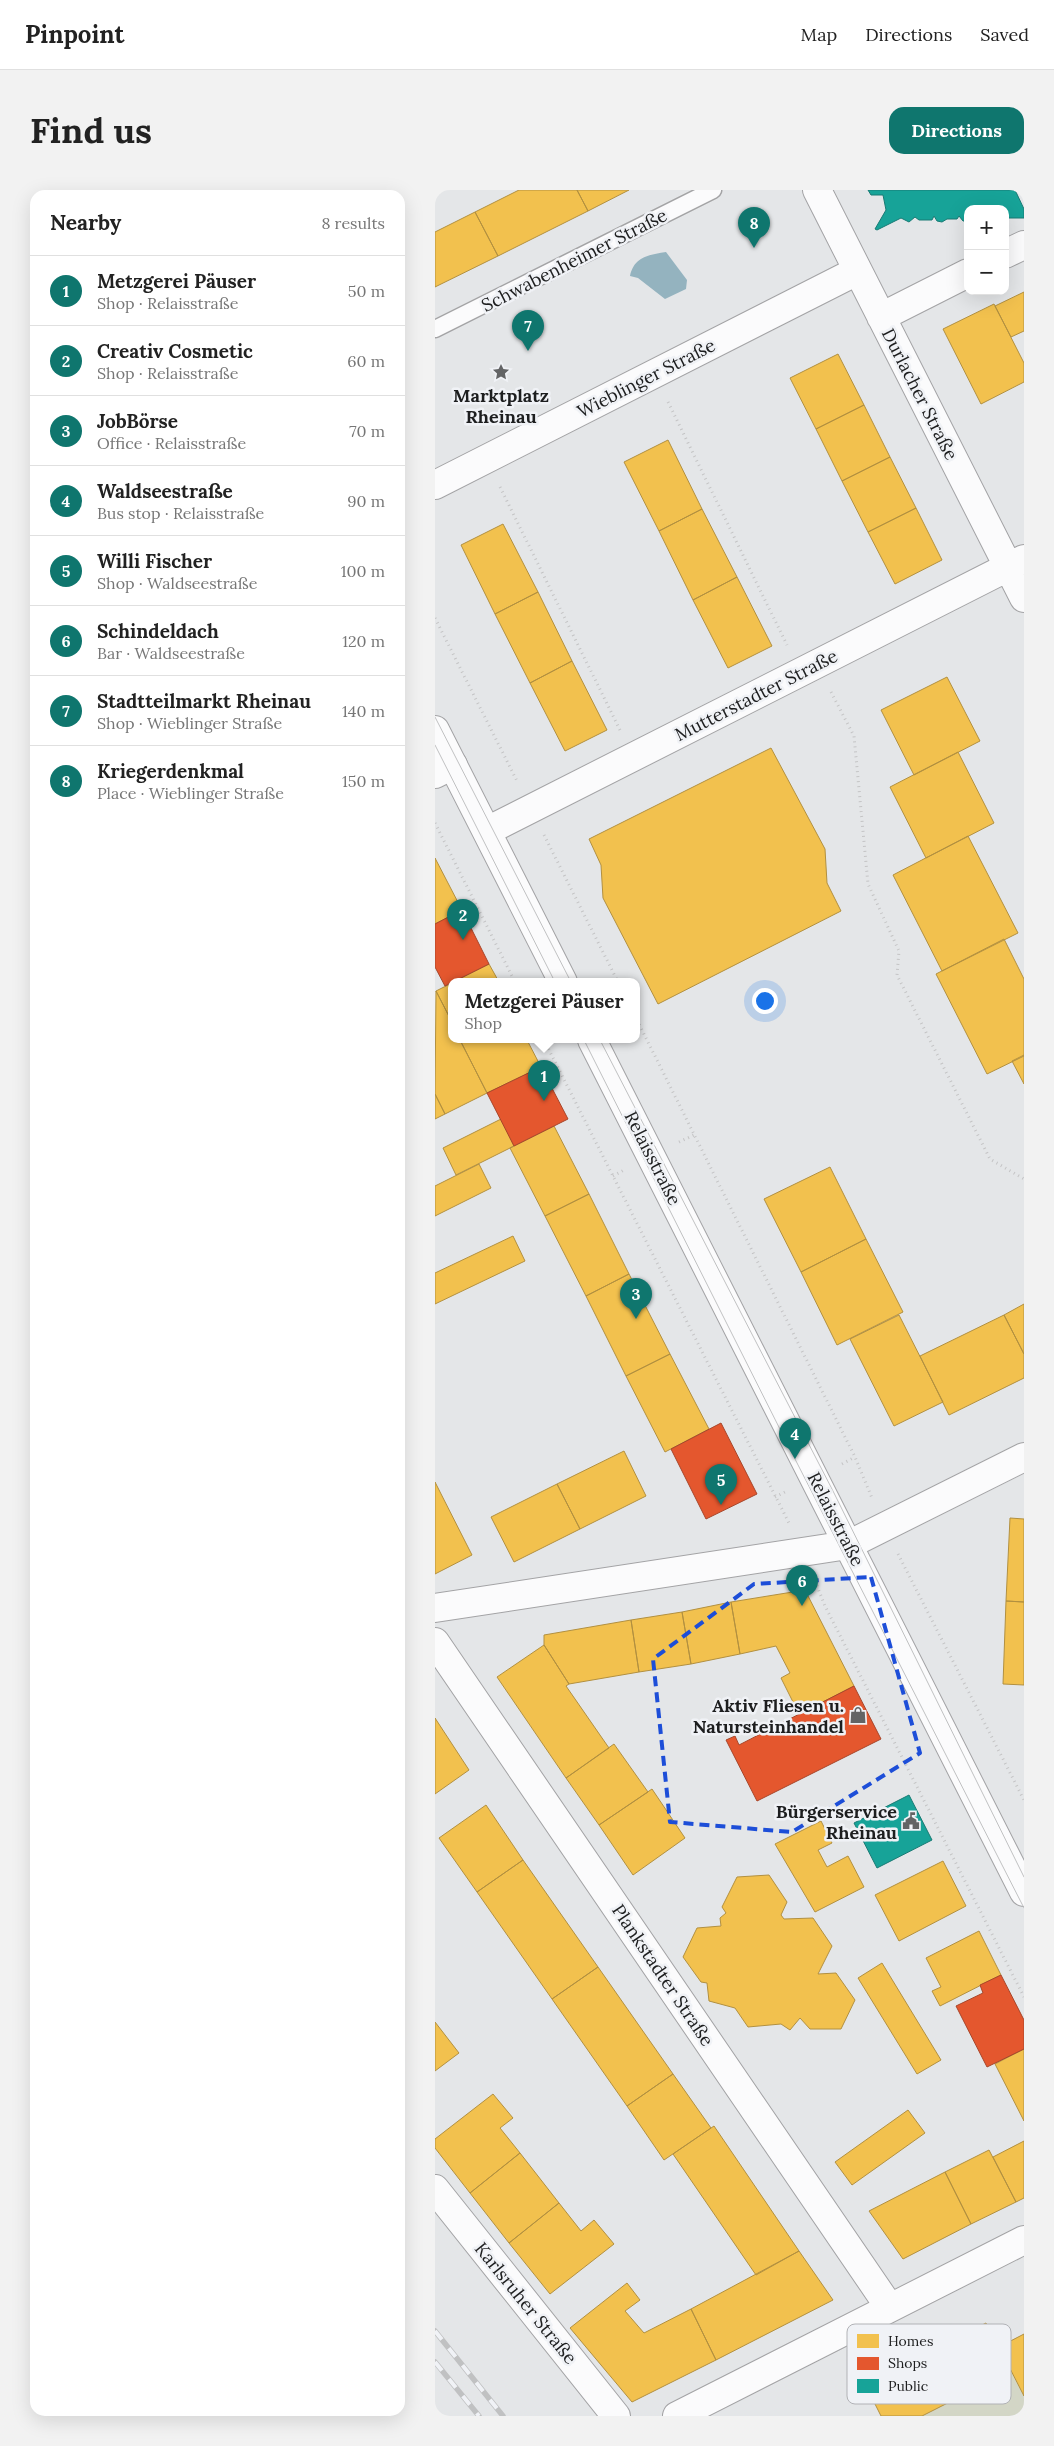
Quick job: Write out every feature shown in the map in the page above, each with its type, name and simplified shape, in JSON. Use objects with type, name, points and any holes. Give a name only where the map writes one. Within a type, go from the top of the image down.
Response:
[{"type":"street","name":"Durlacher Straße","points":[[817,190],[881,317],[1016,563],[1024,598]]},
{"type":"street","points":[[1009,252],[1024,245]]},
{"type":"street","name":"Wieblinger Straße","points":[[435,485],[857,270]]},
{"type":"street","points":[[881,317],[964,275]]},
{"type":"street","name":"Mutterstadter Straße","points":[[487,831],[1016,563]]},
{"type":"street","points":[[435,730],[444,769],[487,831],[561,978]]},
{"type":"street","name":"Relaisstraße","points":[[594,1043],[1024,1892]]},
{"type":"street","points":[[435,1608],[804,1553],[848,1544],[885,1528],[1024,1457]]},
{"type":"street","name":"Plankstadter Straße","points":[[435,1642],[890,2308]]},
{"type":"street","name":"Karlsruher Straße","points":[[435,2189],[616,2416]]},
{"type":"street","points":[[858,2324],[1024,2240]]},
{"type":"street","points":[[677,2416],[847,2330]]},
{"type":"lane","name":"Schwabenheimer Straße","points":[[435,329],[713,190]]},
{"type":"path","points":[[654,374],[809,669],[854,736],[868,884],[899,951],[897,975],[990,1159],[1024,1179]]},
{"type":"path","points":[[486,459],[634,757]]},
{"type":"path","points":[[435,823],[513,978]]},
{"type":"path","points":[[640,1026],[855,1457],[885,1528],[1024,1800]]},
{"type":"path","points":[[546,1043],[804,1553],[825,1606],[1024,1996]]},
{"type":"highlighted area","points":[[871,1577],[920,1753],[792,1832],[670,1822],[653,1659],[754,1584]]},
{"type":"green space","points":[[1011,2371],[1024,2396],[1024,2416],[922,2416],[946,2404],[1011,2404]]},
{"type":"water","points":[[666,252],[687,280],[686,289],[665,299],[638,278],[630,276],[638,261],[648,256]]},
{"type":"building: Homes","points":[[519,190],[577,190],[588,211],[498,256],[475,212]]},
{"type":"building: Homes","points":[[577,190],[629,190],[588,211]]},
{"type":"building: Homes","points":[[475,212],[498,256],[435,287],[435,232]]},
{"type":"building: Homes","points":[[1024,292],[1024,331],[1011,337],[995,306]]},
{"type":"building: Homes","points":[[994,304],[1024,363],[1024,382],[981,404],[943,329]]},
{"type":"building: Homes","points":[[838,354],[864,405],[816,429],[790,378]]},
{"type":"building: Homes","points":[[864,405],[890,457],[842,481],[816,429]]},
{"type":"building: Homes","points":[[668,440],[702,509],[659,531],[624,462]]},
{"type":"building: Homes","points":[[890,457],[916,508],[868,532],[842,481]]},
{"type":"building: Homes","points":[[916,508],[942,560],[895,584],[868,532]]},
{"type":"building: Homes","points":[[702,509],[737,577],[693,600],[659,531]]},
{"type":"building: Homes","points":[[503,524],[538,592],[495,614],[461,545]]},
{"type":"building: Homes","points":[[737,577],[772,646],[728,668],[693,600]]},
{"type":"building: Homes","points":[[538,592],[572,661],[530,683],[495,614]]},
{"type":"building: Homes","points":[[572,661],[607,730],[565,751],[530,683]]},
{"type":"building: Homes","points":[[947,677],[980,741],[914,775],[881,710]]},
{"type":"building: Homes","points":[[771,748],[825,849],[827,883],[841,911],[658,1004],[603,898],[601,865],[589,839]]},
{"type":"building: Homes","points":[[958,752],[994,823],[926,858],[890,787]]},
{"type":"building: Homes","points":[[968,836],[1018,933],[942,971],[893,875]]},
{"type":"building: Homes","points":[[435,858],[462,910],[435,924]]},
{"type":"building: Homes","points":[[1004,939],[1024,979],[1024,1056],[987,1074],[936,974]]},
{"type":"building: Homes","points":[[489,964],[497,978],[461,978]]},
{"type":"building: Homes","points":[[448,985],[448,1014],[436,991]]},
{"type":"building: Homes","points":[[436,991],[448,1014],[448,1043],[462,1043],[487,1093],[445,1114],[435,1094]]},
{"type":"building: Homes","points":[[462,1043],[529,1043],[541,1067],[487,1093]]},
{"type":"building: Homes","points":[[1024,1055],[1024,1084],[1012,1061]]},
{"type":"building: Homes","points":[[435,1094],[445,1114],[435,1119]]},
{"type":"building: Homes","points":[[501,1119],[514,1146],[456,1175],[443,1148]]},
{"type":"building: Homes","points":[[554,1126],[589,1194],[545,1216],[510,1148]]},
{"type":"building: Homes","points":[[479,1164],[491,1188],[435,1216],[435,1186]]},
{"type":"building: Homes","points":[[830,1167],[866,1239],[801,1272],[764,1199]]},
{"type":"building: Homes","points":[[589,1194],[629,1274],[586,1296],[545,1216]]},
{"type":"building: Homes","points":[[513,1236],[525,1261],[435,1304],[435,1273]]},
{"type":"building: Homes","points":[[866,1239],[903,1312],[837,1345],[801,1272]]},
{"type":"building: Homes","points":[[629,1274],[670,1354],[626,1376],[586,1296]]},
{"type":"building: Homes","points":[[1024,1304],[1024,1354],[1004,1315]]},
{"type":"building: Homes","points":[[899,1315],[943,1402],[894,1426],[850,1339]]},
{"type":"building: Homes","points":[[1004,1315],[1024,1354],[1024,1378],[949,1415],[920,1356]]},
{"type":"building: Homes","points":[[670,1354],[709,1429],[665,1452],[626,1376]]},
{"type":"building: Homes","points":[[624,1451],[646,1496],[580,1529],[557,1484]]},
{"type":"building: Homes","points":[[435,1482],[472,1555],[435,1574]]},
{"type":"building: Homes","points":[[557,1484],[580,1529],[514,1562],[491,1517]]},
{"type":"building: Homes","points":[[1010,1518],[1024,1519],[1024,1602],[1006,1601]]},
{"type":"building: Homes","points":[[805,1590],[854,1686],[799,1714],[781,1678],[790,1673],[776,1646],[740,1654],[731,1602]]},
{"type":"building: Homes","points":[[1006,1601],[1024,1602],[1024,1685],[1003,1684]]},
{"type":"building: Homes","points":[[731,1602],[740,1654],[691,1664],[682,1612]]},
{"type":"building: Homes","points":[[682,1612],[691,1664],[639,1672],[631,1620]]},
{"type":"building: Homes","points":[[631,1620],[639,1672],[569,1684],[544,1645],[544,1635]]},
{"type":"building: Homes","points":[[544,1645],[569,1684],[566,1686],[609,1748],[566,1778],[497,1677]]},
{"type":"building: Homes","points":[[435,1718],[469,1770],[435,1794]]},
{"type":"building: Homes","points":[[614,1744],[648,1792],[599,1825],[566,1778]]},
{"type":"building: Homes","points":[[652,1789],[685,1838],[633,1875],[599,1825]]},
{"type":"building: Homes","points":[[486,1805],[523,1860],[477,1892],[439,1838]]},
{"type":"building: Homes","points":[[821,1821],[832,1843],[818,1850],[827,1867],[848,1856],[864,1887],[815,1912],[775,1844]]},
{"type":"building: Homes","points":[[523,1860],[598,1967],[552,1999],[477,1892]]},
{"type":"building: Homes","points":[[943,1861],[966,1906],[899,1941],[875,1895]]},
{"type":"building: Homes","points":[[769,1875],[787,1902],[781,1915],[784,1919],[813,1918],[832,1946],[818,1974],[836,1973],[855,2000],[841,2029],[810,2029],[800,2018],[790,2030],[781,2024],[748,2027],[735,2008],[709,2001],[707,1983],[701,1982],[683,1957],[697,1928],[721,1926],[720,1918],[726,1913],[722,1907],[737,1877]]},
{"type":"building: Homes","points":[[979,1931],[1001,1975],[940,2006],[932,1991],[941,1987],[926,1958]]},
{"type":"building: Homes","points":[[882,1963],[941,2060],[917,2074],[858,1978]]},
{"type":"building: Homes","points":[[598,1967],[673,2074],[627,2106],[552,1999]]},
{"type":"building: Homes","points":[[435,2022],[459,2053],[435,2071]]},
{"type":"building: Homes","points":[[1024,2049],[1024,2121],[995,2064]]},
{"type":"building: Homes","points":[[673,2074],[711,2128],[664,2160],[627,2106]]},
{"type":"building: Homes","points":[[493,2094],[513,2118],[500,2128],[520,2153],[470,2193],[435,2148],[435,2139]]},
{"type":"building: Homes","points":[[908,2110],[925,2133],[852,2185],[835,2162]]},
{"type":"building: Homes","points":[[714,2126],[799,2251],[756,2275],[673,2154]]},
{"type":"building: Homes","points":[[1024,2141],[1024,2198],[1016,2202],[993,2157]]},
{"type":"building: Homes","points":[[989,2150],[1016,2202],[971,2224],[945,2172]]},
{"type":"building: Homes","points":[[520,2153],[559,2203],[509,2243],[470,2193]]},
{"type":"building: Homes","points":[[945,2172],[971,2224],[903,2259],[869,2211]]},
{"type":"building: Homes","points":[[559,2203],[581,2231],[594,2220],[614,2244],[550,2294],[509,2243]]},
{"type":"building: Homes","points":[[799,2251],[833,2300],[716,2360],[691,2309]]},
{"type":"building: Homes","points":[[627,2283],[640,2300],[625,2311],[644,2333],[691,2309],[716,2360],[632,2402],[570,2328]]},
{"type":"building: Homes","points":[[1024,2334],[1024,2396],[1011,2371],[1011,2341]]},
{"type":"building: Homes","points":[[875,2404],[946,2404],[922,2416],[881,2416]]},
{"type":"building: Shops","points":[[462,910],[489,964],[461,978],[448,978],[448,984],[445,986],[435,967],[435,924]]},
{"type":"building: Shops","points":[[541,1067],[568,1119],[514,1146],[487,1093]]},
{"type":"building: Shops","points":[[721,1423],[757,1494],[706,1519],[671,1449]]},
{"type":"building: Shops","points":[[854,1686],[881,1739],[757,1801],[726,1740],[735,1736],[739,1745]]},
{"type":"building: Shops","points":[[1001,1975],[1024,2020],[1024,2049],[987,2067],[956,2006],[983,1993],[980,1985]]},
{"type":"building: Public","points":[[868,190],[1015,190],[1024,209],[1024,218],[1009,218],[1009,205],[964,205],[964,221],[959,216],[957,219],[947,219],[942,222],[937,221],[934,216],[932,220],[919,220],[915,217],[909,222],[901,218],[877,230],[875,229],[886,210],[883,195],[871,195]]},
{"type":"building: Public","points":[[909,1795],[932,1840],[877,1868],[854,1823]]},
{"type":"tram line","points":[[435,717],[569,978]]},
{"type":"tram line","points":[[435,745],[553,978]]},
{"type":"tram line","points":[[586,1043],[1024,1908]]},
{"type":"tram line","points":[[602,1043],[833,1491],[1024,1877]]},
{"type":"railway","points":[[435,2331],[503,2416]]},
{"type":"railway","points":[[435,2362],[479,2416]]},
{"type":"place","name":"Kriegerdenkmal","points":[[754,248]]},
{"type":"place","name":"Stadtteilmarkt Rheinau","points":[[528,351]]},
{"type":"place","name":"Marktplatz Rheinau","points":[[501,372]]},
{"type":"place","name":"Creativ Cosmetic","points":[[463,940]]},
{"type":"place","name":"Metzgerei Päuser","points":[[544,1101]]},
{"type":"place","name":"JobBörse","points":[[636,1319]]},
{"type":"place","name":"Waldseestraße","points":[[795,1459]]},
{"type":"place","name":"Willi Fischer","points":[[721,1505]]},
{"type":"place","name":"Schindeldach","points":[[802,1606]]},
{"type":"place","name":"Aktiv Fliesen u. Natursteinhandel","points":[[858,1715]]},
{"type":"place","name":"Bürgerservice Rheinau","points":[[911,1821]]}]
